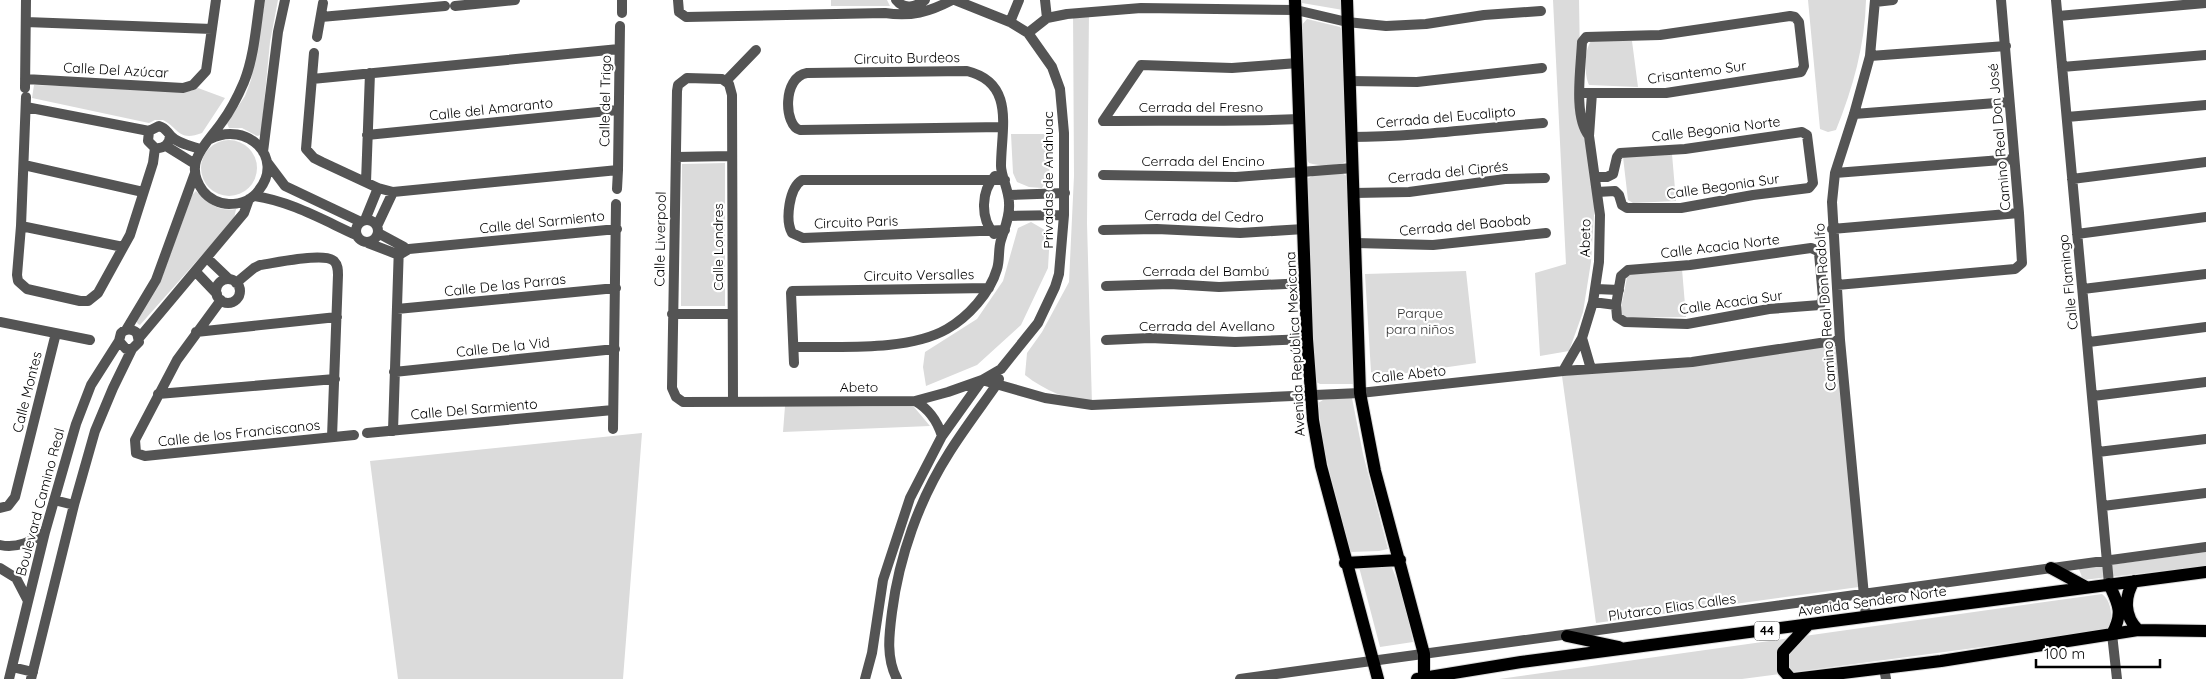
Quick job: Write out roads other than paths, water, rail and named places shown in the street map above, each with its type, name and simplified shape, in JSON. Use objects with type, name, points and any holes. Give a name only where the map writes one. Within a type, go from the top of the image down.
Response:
[{"type":"main road","points":[[1347,0],[1360,393],[1375,471],[1424,654],[1422,679]]},
{"type":"main road","name":"Avenida República Mexicana","points":[[1296,5],[1307,339],[1310,394],[1317,452],[1345,563],[1378,679]]},
{"type":"main road","points":[[1345,563],[1400,560]]},
{"type":"main road","points":[[2051,568],[2086,587]]},
{"type":"main road","name":"Avenida Sendero Norte","points":[[1422,679],[1521,662],[2206,572]]},
{"type":"main road","points":[[2134,581],[2128,590],[2127,615],[2130,622],[2138,630]]},
{"type":"main road","points":[[2109,584],[2118,600],[2119,615],[2112,634]]},
{"type":"main road","points":[[1808,625],[1783,652],[1783,670],[1793,679],[1885,674],[1941,661],[2138,630],[2206,631]]},
{"type":"main road","points":[[1567,636],[1629,649]]},
{"type":"street","points":[[26,0],[24,165],[18,281],[27,289],[80,301],[88,301],[98,293],[130,235],[155,148]]},
{"type":"street","name":"Calle Del Azúcar","points":[[26,93],[189,87],[197,82],[206,71],[216,0]]},
{"type":"street","points":[[260,0],[250,63],[244,81],[223,121],[200,149],[195,169],[198,184],[215,201],[226,204],[238,204],[252,198],[282,202],[356,235],[361,241],[402,250]]},
{"type":"street","points":[[12,667],[32,676],[74,505],[95,431],[132,349],[138,345],[139,338],[244,213],[252,198],[265,181],[265,157],[278,32],[285,0]]},
{"type":"street","points":[[321,17],[421,4],[450,6],[515,0]]},
{"type":"street","points":[[622,0],[622,13]]},
{"type":"street","points":[[678,0],[679,12],[686,18],[885,13],[909,15],[932,11],[953,0]]},
{"type":"street","points":[[896,0],[900,5],[913,6],[925,0]]},
{"type":"street","name":"Privadas de Anáhuac","points":[[865,679],[872,654],[883,580],[910,498],[942,436],[982,380],[1001,369],[1038,323],[1055,287],[1063,246],[1065,193],[1064,133],[1060,89],[1052,67],[1028,32],[1010,22],[953,0]]},
{"type":"street","points":[[1010,22],[1019,0]]},
{"type":"street","points":[[1045,0],[1047,18]]},
{"type":"street","points":[[1875,1],[1893,0]]},
{"type":"street","name":"Camino Real Don José","points":[[1837,285],[2015,269],[2020,266],[2023,258],[2020,213],[2001,0]]},
{"type":"street","name":"Calle Flamingo","points":[[2056,0],[2109,584]]},
{"type":"street","points":[[317,37],[324,1]]},
{"type":"street","name":"Camino Real Don Rodolfo","points":[[1866,617],[1840,340],[1832,229],[1835,173],[1870,56],[1875,1]]},
{"type":"street","points":[[2058,16],[2206,3]]},
{"type":"street","points":[[1028,32],[1047,18],[1067,14],[1141,8],[1296,5],[1348,22],[1405,26],[1504,13],[1541,11]]},
{"type":"street","name":"Crisantemo Sur","points":[[1793,16],[1799,22],[1804,66],[1803,70],[1799,72],[1666,93],[1592,93],[1580,93],[1582,42],[1584,38],[1660,35],[1793,16]]},
{"type":"street","points":[[26,22],[212,29]]},
{"type":"street","points":[[619,49],[620,26]]},
{"type":"street","points":[[1870,56],[2006,46]]},
{"type":"street","name":"Calle del Trigo","points":[[312,79],[619,49],[617,189]]},
{"type":"street","points":[[726,81],[756,50]]},
{"type":"street","points":[[314,53],[306,149],[314,158],[378,188],[393,192],[618,170]]},
{"type":"street","points":[[2062,67],[2206,56]]},
{"type":"street","name":"Cerrada del Fresno","points":[[1298,63],[1232,68],[1141,64],[1104,121],[1174,120],[1216,122],[1299,119]]},
{"type":"street","points":[[1349,80],[1417,82],[1542,68]]},
{"type":"street","name":"Circuito Burdeos","points":[[967,71],[984,76],[996,90],[1002,104],[1003,126],[800,130],[795,129],[792,125],[790,88],[800,74],[807,73],[967,71]]},
{"type":"street","points":[[366,182],[370,73]]},
{"type":"street","name":"Calle Liverpool","points":[[726,81],[722,79],[687,78],[678,85],[672,388],[676,397],[683,402],[733,400]]},
{"type":"street","name":"Calle Londres","points":[[726,81],[732,94],[733,400]]},
{"type":"street","points":[[26,93],[149,131]]},
{"type":"street","points":[[1580,93],[1582,121],[1584,130],[1589,136]]},
{"type":"street","points":[[1589,136],[1592,93]]},
{"type":"street","points":[[1854,114],[2009,102]]},
{"type":"street","points":[[2067,117],[2206,105]]},
{"type":"street","name":"Calle del Amaranto","points":[[367,135],[618,110]]},
{"type":"street","name":"Cerrada del Eucalipto","points":[[1351,137],[1416,136],[1502,125],[1543,123]]},
{"type":"street","points":[[155,148],[148,141],[149,131],[155,126],[163,127],[170,135],[200,149]]},
{"type":"street","points":[[989,288],[999,261],[1000,242],[1006,230],[1009,216],[1009,195],[1006,180],[1001,169],[1003,126]]},
{"type":"street","points":[[210,139],[229,132],[240,133],[257,144],[285,186],[363,221],[372,221],[378,230],[402,250]]},
{"type":"street","name":"Calle Begonia Norte","points":[[1595,177],[1610,176],[1616,169],[1617,156],[1620,153],[1684,149],[1802,132],[1807,135],[1811,159]]},
{"type":"street","points":[[166,146],[170,135]]},
{"type":"street","name":"Abeto","points":[[1563,371],[1582,338],[1596,289],[1601,237],[1589,136]]},
{"type":"street","points":[[155,148],[166,146],[195,169]]},
{"type":"street","points":[[676,156],[732,156]]},
{"type":"street","name":"Calle Begonia Sur","points":[[1597,192],[1612,190],[1620,195],[1622,205],[1626,208],[1681,208],[1753,195],[1809,188],[1813,183],[1811,159]]},
{"type":"street","points":[[1835,173],[2014,159]]},
{"type":"street","points":[[2072,179],[2206,162]]},
{"type":"street","points":[[24,165],[143,192]]},
{"type":"street","name":"Cerrada del Encino","points":[[1103,175],[1236,177],[1353,168]]},
{"type":"street","name":"Boulevard Camino Real","points":[[9,679],[45,532],[82,406],[91,385],[156,280],[195,169]]},
{"type":"street","points":[[1000,242],[991,231],[985,215],[984,199],[992,179],[1001,169]]},
{"type":"street","name":"Cerrada del Ciprés","points":[[1354,193],[1409,192],[1505,179],[1545,178]]},
{"type":"street","name":"Circuito Paris","points":[[1006,180],[802,180],[797,183],[792,194],[789,224],[792,233],[803,238],[1006,230]]},
{"type":"street","points":[[356,235],[356,228],[363,221],[378,188]]},
{"type":"street","points":[[368,242],[375,239],[393,192]]},
{"type":"street","points":[[1009,195],[1065,193]]},
{"type":"street","points":[[616,204],[617,229]]},
{"type":"street","points":[[1832,229],[2020,213]]},
{"type":"street","points":[[1009,216],[1064,215]]},
{"type":"street","points":[[2078,234],[2206,217]]},
{"type":"street","points":[[21,226],[123,248]]},
{"type":"street","name":"Calle del Sarmiento","points":[[402,250],[617,229],[613,429]]},
{"type":"street","name":"Cerrada del Cedro","points":[[1103,230],[1157,229],[1240,233],[1304,229]]},
{"type":"street","name":"Cerrada del Baobab","points":[[1356,243],[1433,245],[1546,233]]},
{"type":"street","name":"Calle Acacia Norte","points":[[1619,290],[1623,273],[1628,270],[1690,265],[1811,248],[1819,253],[1820,271]]},
{"type":"street","name":"Calle Del Sarmiento","points":[[402,250],[397,309],[393,431],[613,410]]},
{"type":"street","name":"Calle de los Franciscanos","points":[[219,297],[176,360],[135,440],[134,449],[136,453],[141,455],[332,437],[338,276],[336,263],[320,257],[260,265],[233,281]]},
{"type":"street","points":[[196,272],[219,297],[232,302],[238,297],[240,290],[233,281],[207,258]]},
{"type":"street","name":"Calle Acacia Sur","points":[[1616,309],[1619,319],[1624,322],[1687,324],[1769,310],[1817,305],[1823,301],[1820,271]]},
{"type":"street","points":[[2082,289],[2206,274]]},
{"type":"street","points":[[219,297],[219,284],[233,281]]},
{"type":"street","name":"Cerrada del Bambú","points":[[1106,286],[1162,284],[1219,287],[1306,283]]},
{"type":"street","name":"Calle De las Parras","points":[[397,309],[616,288]]},
{"type":"street","name":"Circuito Versalles","points":[[989,288],[961,319],[947,329],[918,340],[896,344],[794,348],[792,291],[989,288]]},
{"type":"street","points":[[1593,302],[1616,309],[1619,290],[1596,289]]},
{"type":"street","points":[[672,314],[732,314]]},
{"type":"street","points":[[196,332],[337,317]]},
{"type":"street","points":[[0,324],[90,340]]},
{"type":"street","points":[[2088,342],[2206,327]]},
{"type":"street","points":[[126,330],[135,331],[139,338]]},
{"type":"street","name":"Calle Montes","points":[[0,508],[8,506],[15,496],[56,333]]},
{"type":"street","name":"Cerrada del Avellano","points":[[1106,340],[1150,338],[1235,342],[1307,339]]},
{"type":"street","points":[[1582,338],[1591,369]]},
{"type":"street","name":"Calle Abeto","points":[[982,380],[1045,398],[1092,404],[1360,393],[1563,371],[1692,362],[1840,340]]},
{"type":"street","points":[[119,341],[126,349],[132,349]]},
{"type":"street","points":[[794,348],[794,363]]},
{"type":"street","name":"Calle De la Vid","points":[[394,372],[615,349]]},
{"type":"street","name":"Privadas de Anáhuac","points":[[897,679],[892,667],[888,647],[896,582],[927,492],[949,453],[997,384],[1001,369]]},
{"type":"street","points":[[158,394],[335,379]]},
{"type":"street","name":"Abeto","points":[[733,400],[914,401],[982,380]]},
{"type":"street","points":[[2093,396],[2206,382]]},
{"type":"street","points":[[914,401],[931,414],[939,425],[942,436]]},
{"type":"street","points":[[367,433],[393,431]]},
{"type":"street","points":[[332,437],[354,435]]},
{"type":"street","points":[[2098,452],[2206,439]]},
{"type":"street","points":[[2103,506],[2206,493]]},
{"type":"street","points":[[54,500],[74,505]]},
{"type":"street","points":[[0,545],[20,545],[35,539],[45,532]]},
{"type":"street","name":"Plutarco Elias Calles","points":[[1240,679],[1567,636],[2206,547]]},
{"type":"street","points":[[0,568],[16,578],[28,600]]},
{"type":"street","points":[[883,580],[896,582]]},
{"type":"street","points":[[2112,634],[2117,679]]},
{"type":"park label","name":"Parque para niños","points":[[1420,322]]}]
